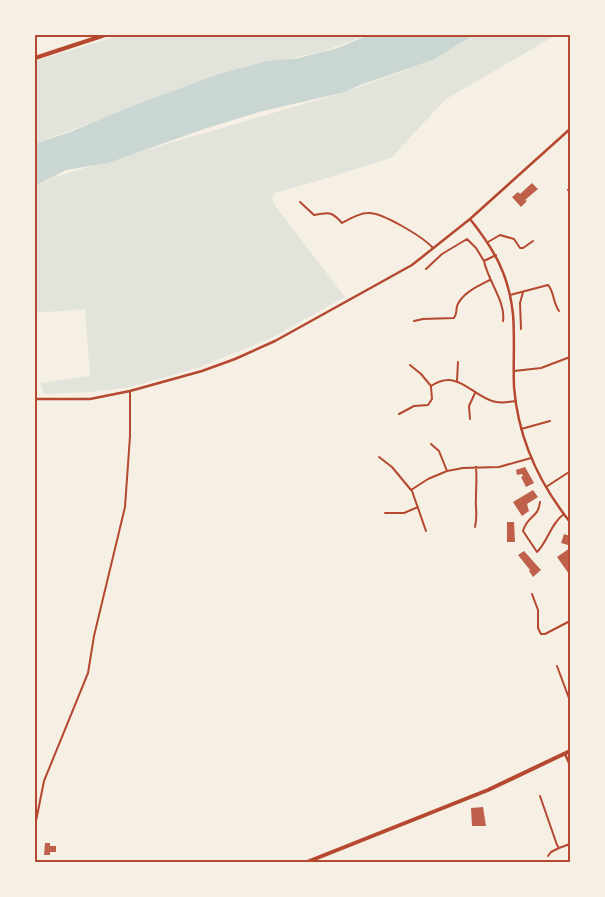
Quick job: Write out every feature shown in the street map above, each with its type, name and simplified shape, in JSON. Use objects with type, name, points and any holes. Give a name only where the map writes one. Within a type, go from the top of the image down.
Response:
[{"type":"main road","points":[[35,58],[105,35]]},
{"type":"main road","points":[[307,862],[488,790],[570,751]]},
{"type":"street","points":[[35,399],[90,399],[130,391],[202,371],[275,341],[412,264],[470,219],[569,132]]},
{"type":"street","points":[[300,202],[314,215],[328,212],[336,216],[342,223],[366,213],[377,214],[417,234],[434,248]]},
{"type":"street","points":[[470,219],[496,255],[504,271],[510,295],[513,316],[516,401],[521,428],[531,458],[545,487],[570,522]]},
{"type":"street","points":[[488,242],[500,235],[514,240],[520,248],[523,248],[533,241]]},
{"type":"street","points":[[426,269],[442,254],[466,239],[476,248],[484,261],[490,280],[498,295],[503,311],[503,321]]},
{"type":"street","points":[[484,261],[496,255]]},
{"type":"street","points":[[414,321],[454,318],[459,304],[467,294],[490,280]]},
{"type":"street","points":[[510,295],[548,285],[555,306],[559,311]]},
{"type":"street","points":[[521,329],[520,306],[523,291]]},
{"type":"street","points":[[514,371],[541,368],[569,358],[570,362]]},
{"type":"street","points":[[456,381],[458,362]]},
{"type":"street","points":[[399,414],[414,406],[428,404],[432,399],[431,386],[410,365]]},
{"type":"street","points":[[431,386],[448,379],[456,381],[475,393],[496,402],[516,401]]},
{"type":"street","points":[[35,826],[44,781],[88,673],[94,636],[125,507],[130,436],[130,391]]},
{"type":"street","points":[[470,419],[469,406],[475,393]]},
{"type":"street","points":[[521,428],[550,421]]},
{"type":"street","points":[[431,444],[439,451],[447,471]]},
{"type":"street","points":[[379,457],[392,467],[411,490],[426,531]]},
{"type":"street","points":[[411,490],[428,479],[447,471],[499,467],[531,458]]},
{"type":"street","points":[[476,468],[478,484],[476,526]]},
{"type":"street","points":[[545,487],[569,472]]},
{"type":"street","points":[[540,502],[539,510],[527,520],[523,531],[537,552],[557,520],[564,514]]},
{"type":"street","points":[[386,513],[404,513],[418,507]]},
{"type":"street","points":[[532,594],[538,610],[538,628],[541,634],[545,634],[570,621]]},
{"type":"street","points":[[557,666],[570,701]]},
{"type":"street","points":[[565,754],[570,765]]},
{"type":"street","points":[[540,796],[559,848]]},
{"type":"street","points":[[548,856],[551,852],[570,844]]},
{"type":"shaded area","points":[[122,35],[367,35],[318,53],[249,66],[190,85],[35,144],[35,61]]},
{"type":"shaded area","points":[[368,35],[474,35],[433,60],[345,92],[259,112],[108,163],[66,170],[35,186],[35,144],[216,75],[267,61],[299,58],[338,48]]},
{"type":"shaded area","points":[[475,35],[556,35],[446,99],[391,158],[274,193],[272,199],[276,207],[345,297],[271,338],[200,367],[130,387],[91,392],[44,394],[40,383],[90,376],[85,309],[35,313],[35,187],[54,177],[345,92],[433,60]]},
{"type":"building","points":[[532,183],[538,189],[525,200],[527,201],[521,207],[512,197],[518,192],[520,194]]},
{"type":"building","points":[[525,467],[534,483],[526,487],[521,477],[523,476],[522,474],[517,475],[516,470]]},
{"type":"building","points":[[533,490],[538,497],[527,504],[529,511],[522,516],[513,502]]},
{"type":"building","points":[[507,522],[514,522],[515,542],[507,542]]},
{"type":"building","points":[[564,534],[570,536],[568,545],[561,543]]},
{"type":"building","points":[[570,548],[570,573],[569,574],[557,557]]},
{"type":"building","points":[[524,551],[541,570],[533,577],[518,555]]},
{"type":"building","points":[[483,807],[486,826],[472,826],[471,808]]},
{"type":"building","points":[[45,843],[50,843],[50,846],[56,846],[56,852],[44,855]]}]
